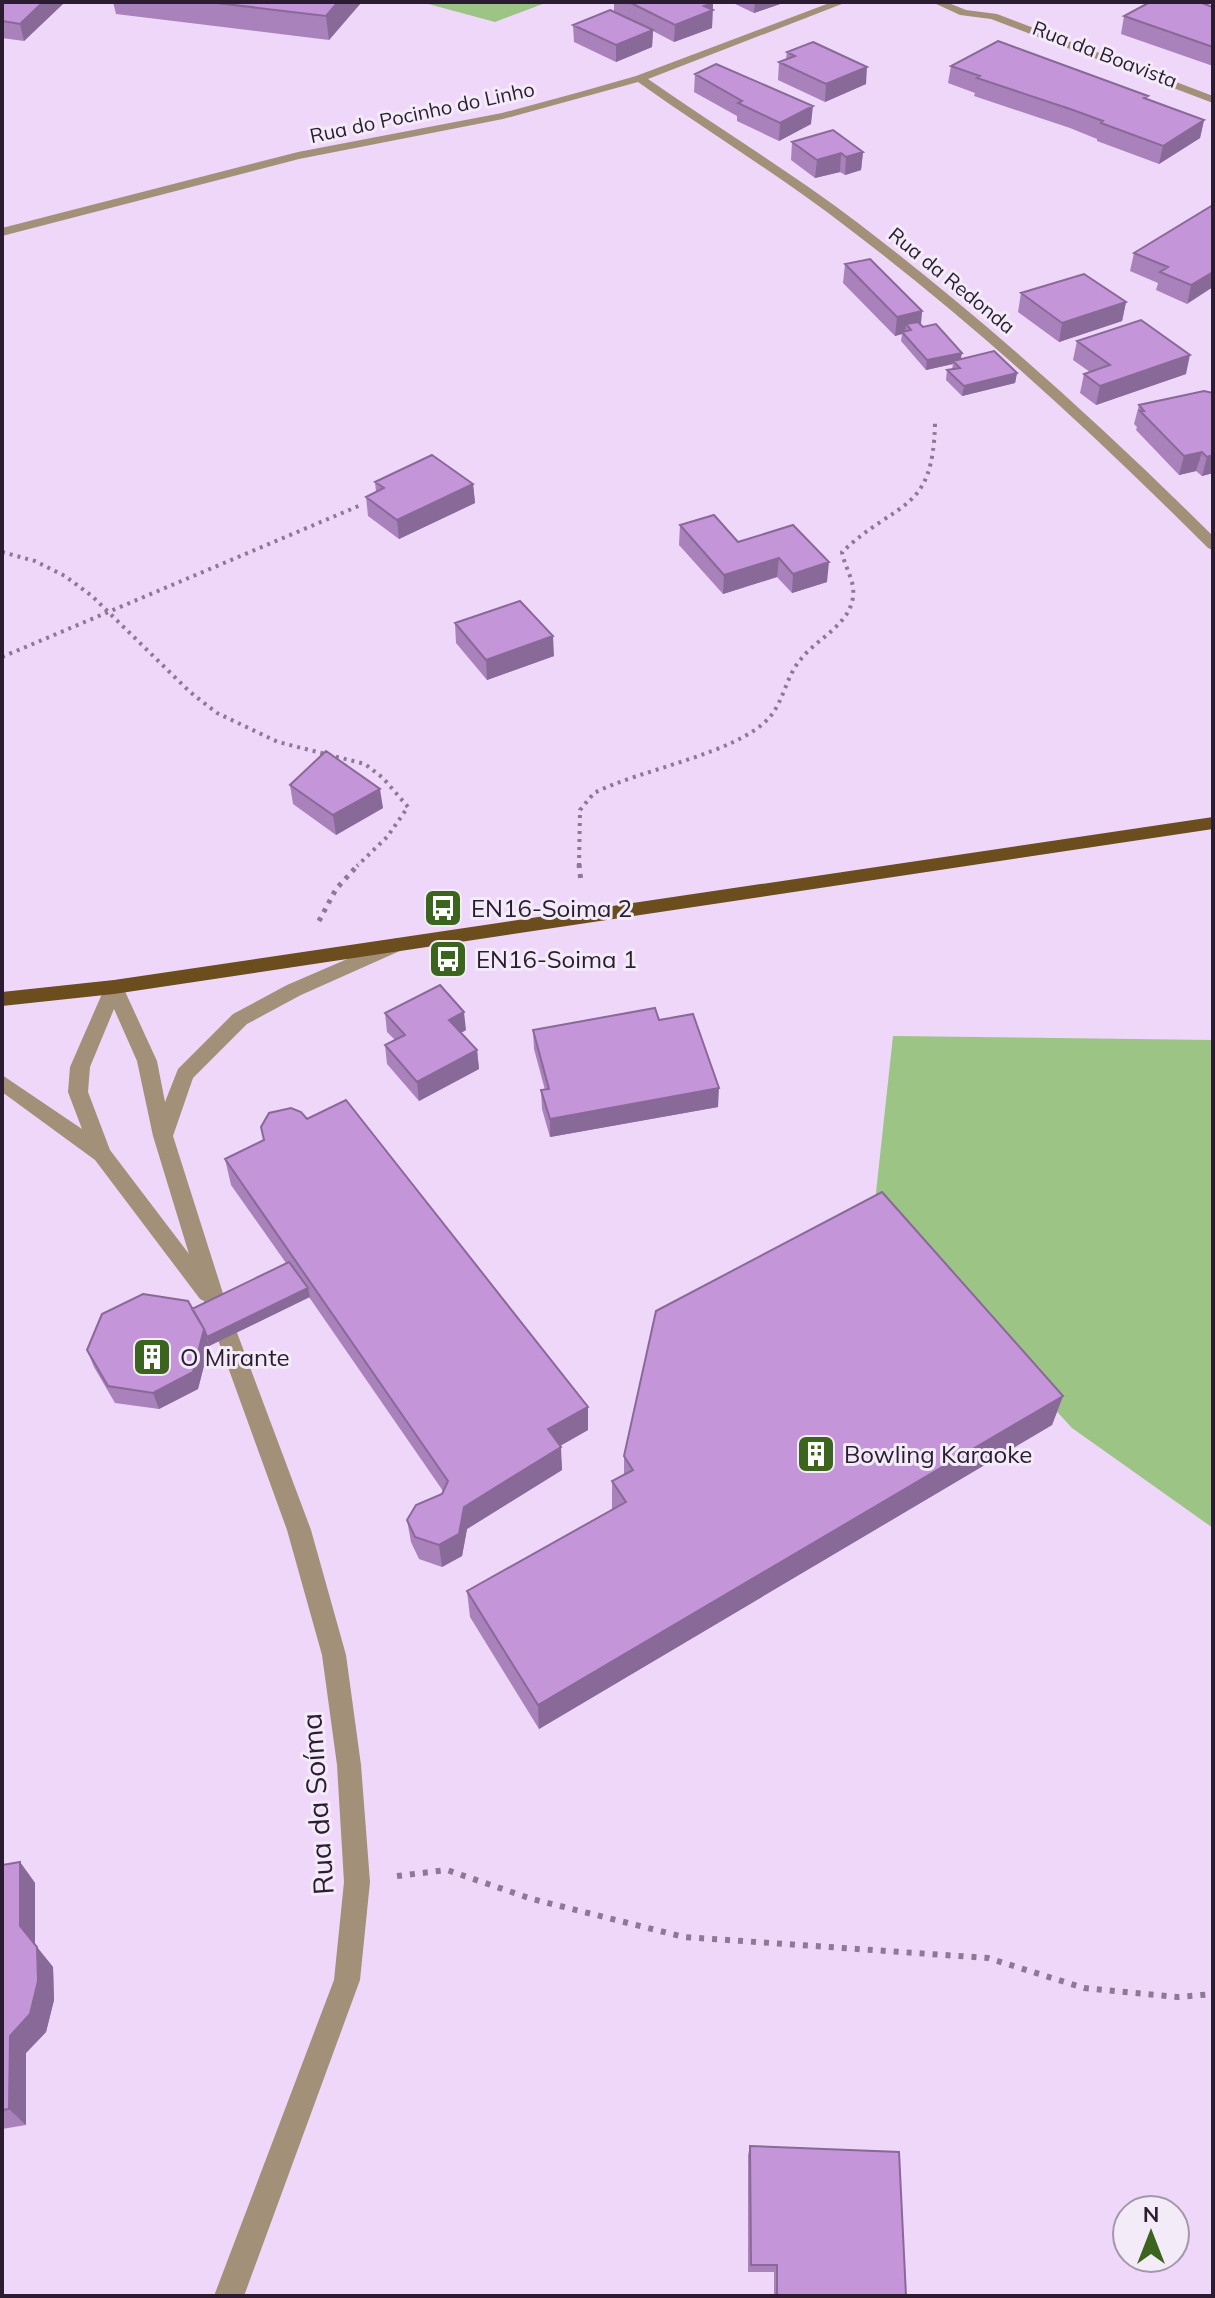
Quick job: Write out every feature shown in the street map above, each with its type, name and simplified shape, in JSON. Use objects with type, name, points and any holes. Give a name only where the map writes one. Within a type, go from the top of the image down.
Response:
[{"type":"main road","points":[[2,999],[114,987],[1213,823]]},
{"type":"street","name":"Rua do Pocinho do Linho","points":[[2,232],[298,156],[503,116],[640,78],[842,2]]},
{"type":"street","points":[[937,2],[964,13]]},
{"type":"street","name":"Rua da Boavista","points":[[964,13],[973,23],[1157,93]]},
{"type":"street","name":"Rua da Boavista","points":[[964,13],[993,16],[1213,100]]},
{"type":"street","name":"Rua da Redonda","points":[[640,78],[853,225],[965,315],[1087,421],[1213,545]]},
{"type":"street","points":[[163,1136],[185,1074],[240,1019],[294,990],[403,942]]},
{"type":"street","points":[[114,987],[147,1061],[163,1136],[216,1306]]},
{"type":"street","points":[[102,1154],[78,1092],[80,1067],[114,987]]},
{"type":"street","points":[[2,1082],[102,1154],[216,1306]]},
{"type":"street","name":"Rua da Soíma","points":[[216,1306],[299,1530],[334,1655],[349,1765],[357,1882],[347,1980],[229,2296]]},
{"type":"path","points":[[585,915],[578,828],[583,803],[595,793],[625,779],[722,748],[766,721],[798,661],[838,625],[849,610],[854,595],[842,552],[873,524],[901,511],[919,495],[936,457],[935,423]]},
{"type":"path","points":[[2,657],[361,505]]},
{"type":"path","points":[[2,552],[46,562],[78,584],[212,709],[241,728],[268,741],[364,763],[392,786],[408,807],[399,827],[324,901],[310,957]]},
{"type":"path","points":[[357,1882],[447,1870],[532,1899],[684,1937],[988,1958],[1084,1988],[1178,1997],[1213,1994]]},
{"type":"green space","points":[[421,2],[548,2],[495,22]]},
{"type":"green space","points":[[893,1036],[1213,1040],[1213,1528],[1072,1428],[874,1211]]},
{"type":"building","points":[[2,2],[43,2],[20,24],[2,21]]},
{"type":"building","points":[[209,2],[338,2],[326,16]]},
{"type":"building","points":[[629,2],[710,2],[704,6],[713,10],[675,25]]},
{"type":"building","points":[[1150,2],[1199,2],[1213,7],[1213,47],[1124,16]]},
{"type":"building","points":[[610,10],[653,30],[616,45],[573,25]]},
{"type":"building","points":[[998,41],[1204,120],[1163,146],[951,66]]},
{"type":"building","points":[[813,42],[867,67],[826,84],[779,62],[795,56],[787,52]]},
{"type":"building","points":[[716,64],[813,106],[780,123],[738,103],[742,101],[695,74]]},
{"type":"building","points":[[833,130],[863,152],[846,157],[841,153],[817,160],[792,142]]},
{"type":"building","points":[[1213,205],[1213,272],[1191,285],[1160,272],[1168,267],[1134,253]]},
{"type":"building","points":[[870,259],[922,311],[897,317],[845,264]]},
{"type":"building","points":[[1084,274],[1126,302],[1062,323],[1021,293]]},
{"type":"building","points":[[1141,320],[1190,355],[1100,386],[1084,374],[1110,365],[1077,341]]},
{"type":"building","points":[[918,322],[923,327],[936,324],[962,353],[927,360],[902,332],[911,330],[906,324]]},
{"type":"building","points":[[994,351],[1017,373],[964,386],[947,370],[960,368],[953,361]]},
{"type":"building","points":[[1204,391],[1213,393],[1213,455],[1207,457],[1202,452],[1184,456],[1140,411],[1144,411],[1139,405]]},
{"type":"building","points":[[432,455],[473,484],[397,520],[366,497],[384,488],[375,482]]},
{"type":"building","points":[[714,515],[738,542],[793,525],[829,562],[793,574],[779,558],[724,575],[680,525]]},
{"type":"building","points":[[520,601],[553,636],[486,660],[455,623]]},
{"type":"building","points":[[326,751],[380,789],[333,815],[290,785]]},
{"type":"building","points":[[440,985],[464,1012],[449,1020],[477,1050],[417,1082],[385,1045],[405,1035],[385,1013]]},
{"type":"building","points":[[655,1008],[659,1020],[693,1014],[719,1088],[550,1119],[541,1090],[549,1089],[533,1030]]},
{"type":"building","points":[[346,1100],[588,1407],[548,1429],[561,1447],[464,1507],[459,1534],[439,1545],[415,1537],[407,1520],[416,1505],[442,1494],[448,1481],[225,1159],[264,1140],[261,1127],[269,1113],[291,1108],[307,1119]]},
{"type":"building","name":"Bowling Karaoke","points":[[882,1192],[1063,1396],[538,1705],[467,1591],[626,1502],[612,1481],[633,1470],[624,1456],[656,1311]]},
{"type":"building","points":[[289,1262],[308,1288],[207,1337],[192,1309]]},
{"type":"building","name":"O Mirante","points":[[143,1294],[188,1301],[204,1329],[193,1372],[153,1393],[108,1386],[87,1350],[102,1314]]},
{"type":"building","points":[[20,1862],[20,1926],[37,1947],[38,1981],[30,2014],[10,2036],[9,2109],[2,2110],[2,1865]]},
{"type":"building","points":[[750,2146],[899,2152],[906,2296],[777,2296],[777,2265],[751,2265]]},
{"type":"place","name":"EN16-Soima 2","points":[[443,908]]},
{"type":"place","name":"EN16-Soima 1","points":[[448,959]]},
{"type":"place","name":"O Mirante","points":[[152,1357]]},
{"type":"place","name":"Bowling Karaoke","points":[[816,1454]]}]
